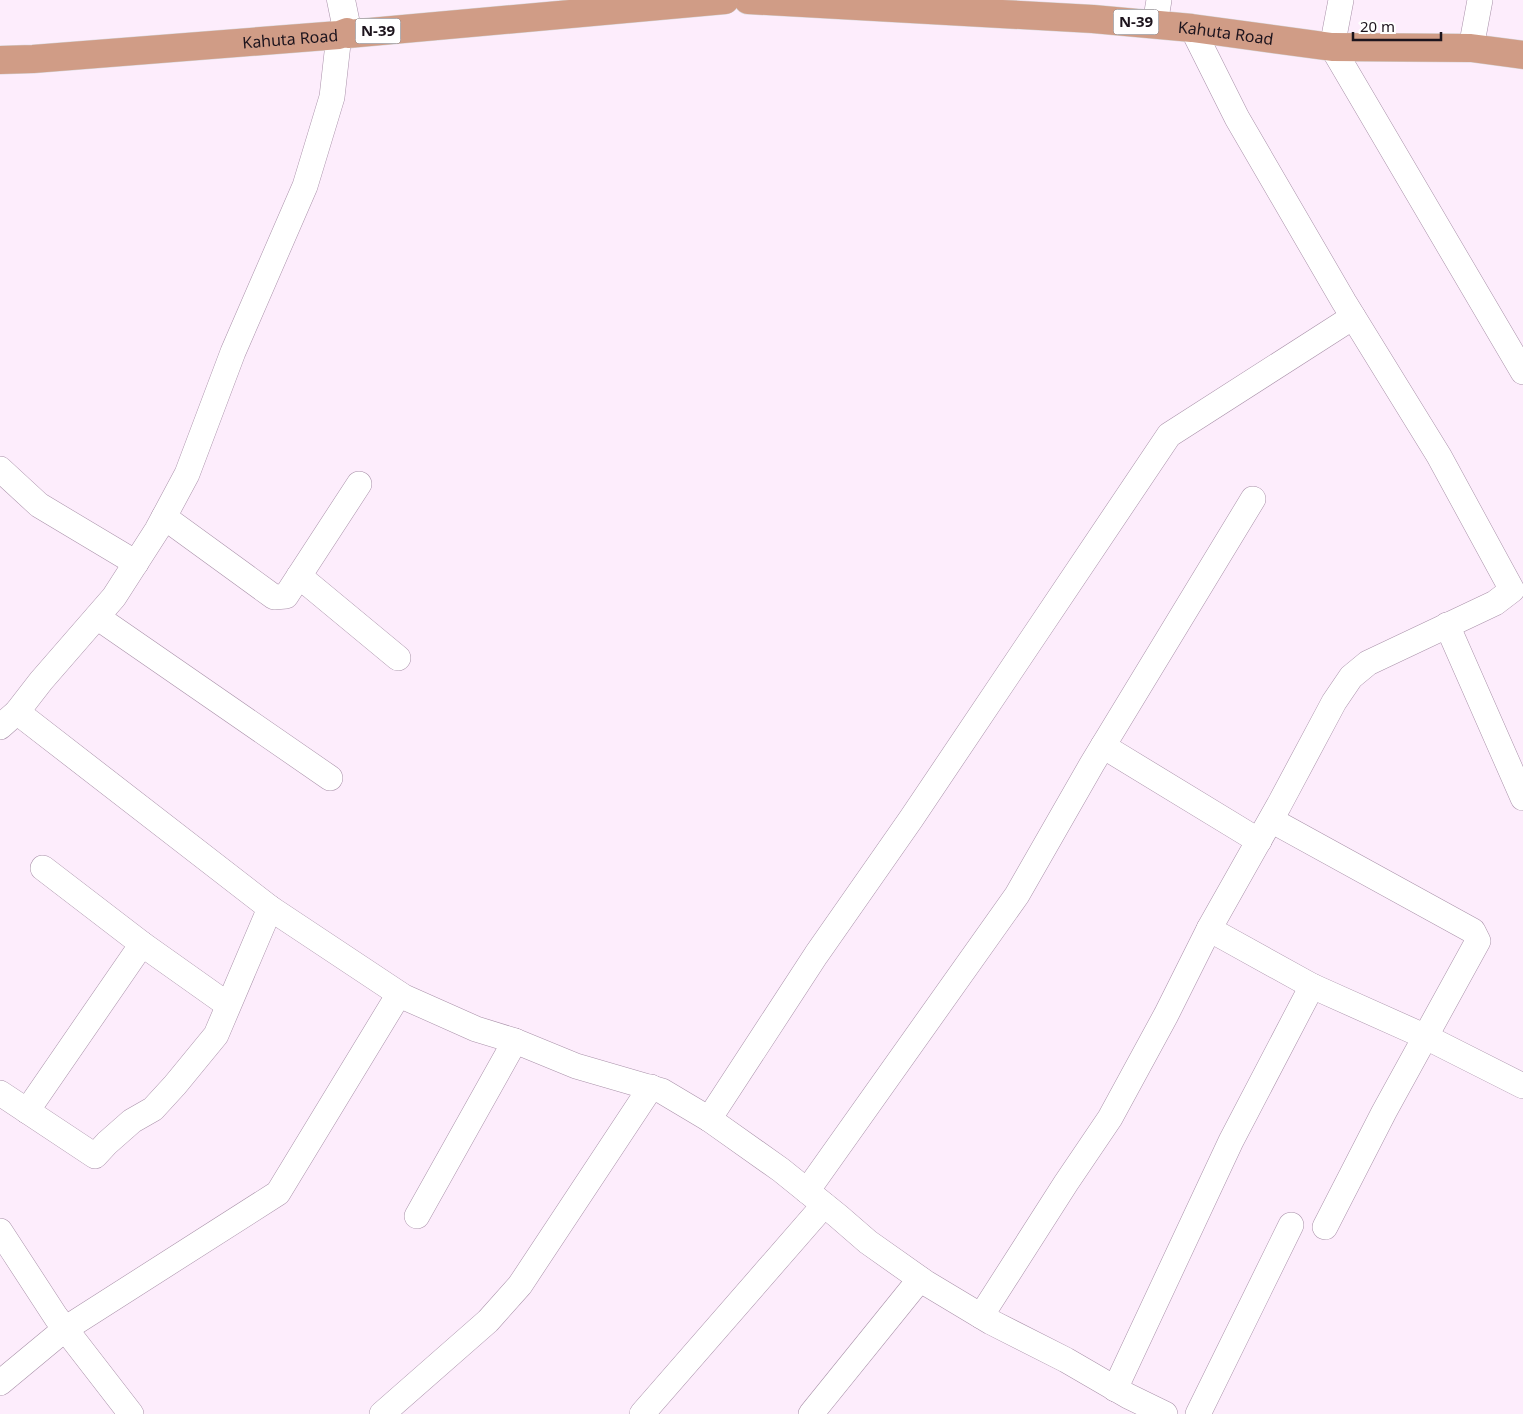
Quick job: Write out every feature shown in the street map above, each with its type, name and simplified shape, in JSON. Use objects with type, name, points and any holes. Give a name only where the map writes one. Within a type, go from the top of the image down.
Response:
[{"type":"highway","name":"Kahuta Road","points":[[11,63],[725,0]]},
{"type":"highway","name":"Kahuta Road","points":[[748,0],[1093,19],[1157,12],[1192,28],[1332,47],[1471,48],[1523,55]]},
{"type":"street","points":[[341,0],[344,34],[332,97],[305,186],[233,352],[187,474],[164,517],[114,598],[40,680],[9,720],[270,908],[399,994],[476,1029],[515,1041],[576,1066],[662,1091],[709,1120],[781,1170],[868,1242],[920,1279],[981,1316],[1066,1360],[1119,1400],[1165,1414]]},
{"type":"street","points":[[1341,0],[1332,47],[1523,372]]},
{"type":"street","points":[[1471,48],[1480,0]]},
{"type":"street","points":[[981,1316],[1110,1118],[1166,1015],[1209,929],[1271,820],[1334,702],[1351,677],[1368,663],[1495,603],[1512,590],[1439,456],[1354,317],[1237,118],[1192,28]]},
{"type":"street","points":[[709,1120],[816,955],[917,811],[1169,435],[1354,317]]},
{"type":"street","points":[[0,469],[39,505],[136,563]]},
{"type":"street","points":[[164,517],[274,597],[286,596],[359,484]]},
{"type":"street","points":[[642,1414],[815,1198],[1016,895],[1102,746],[1253,499]]},
{"type":"street","points":[[299,576],[398,658]]},
{"type":"street","points":[[97,617],[330,778]]},
{"type":"street","points":[[1447,626],[1523,798]]},
{"type":"street","points":[[1102,746],[1259,841]]},
{"type":"street","points":[[1271,820],[1473,931],[1478,941],[1384,1112],[1324,1227]]},
{"type":"street","points":[[43,868],[142,944],[228,1005]]},
{"type":"street","points":[[0,1093],[94,1156],[132,1121],[153,1108],[175,1085],[216,1035],[270,908]]},
{"type":"street","points":[[1209,929],[1312,986],[1426,1037],[1523,1086]]},
{"type":"street","points":[[27,1111],[142,944]]},
{"type":"street","points":[[1119,1400],[1231,1141],[1312,986]]},
{"type":"street","points":[[0,1383],[65,1329],[278,1193],[399,994]]},
{"type":"street","points":[[417,1216],[515,1041]]},
{"type":"street","points":[[382,1414],[488,1321],[520,1285],[651,1087]]},
{"type":"street","points":[[1198,1414],[1291,1225]]},
{"type":"street","points":[[0,1231],[28,1276],[65,1329],[131,1414]]},
{"type":"street","points":[[811,1414],[920,1279]]}]
